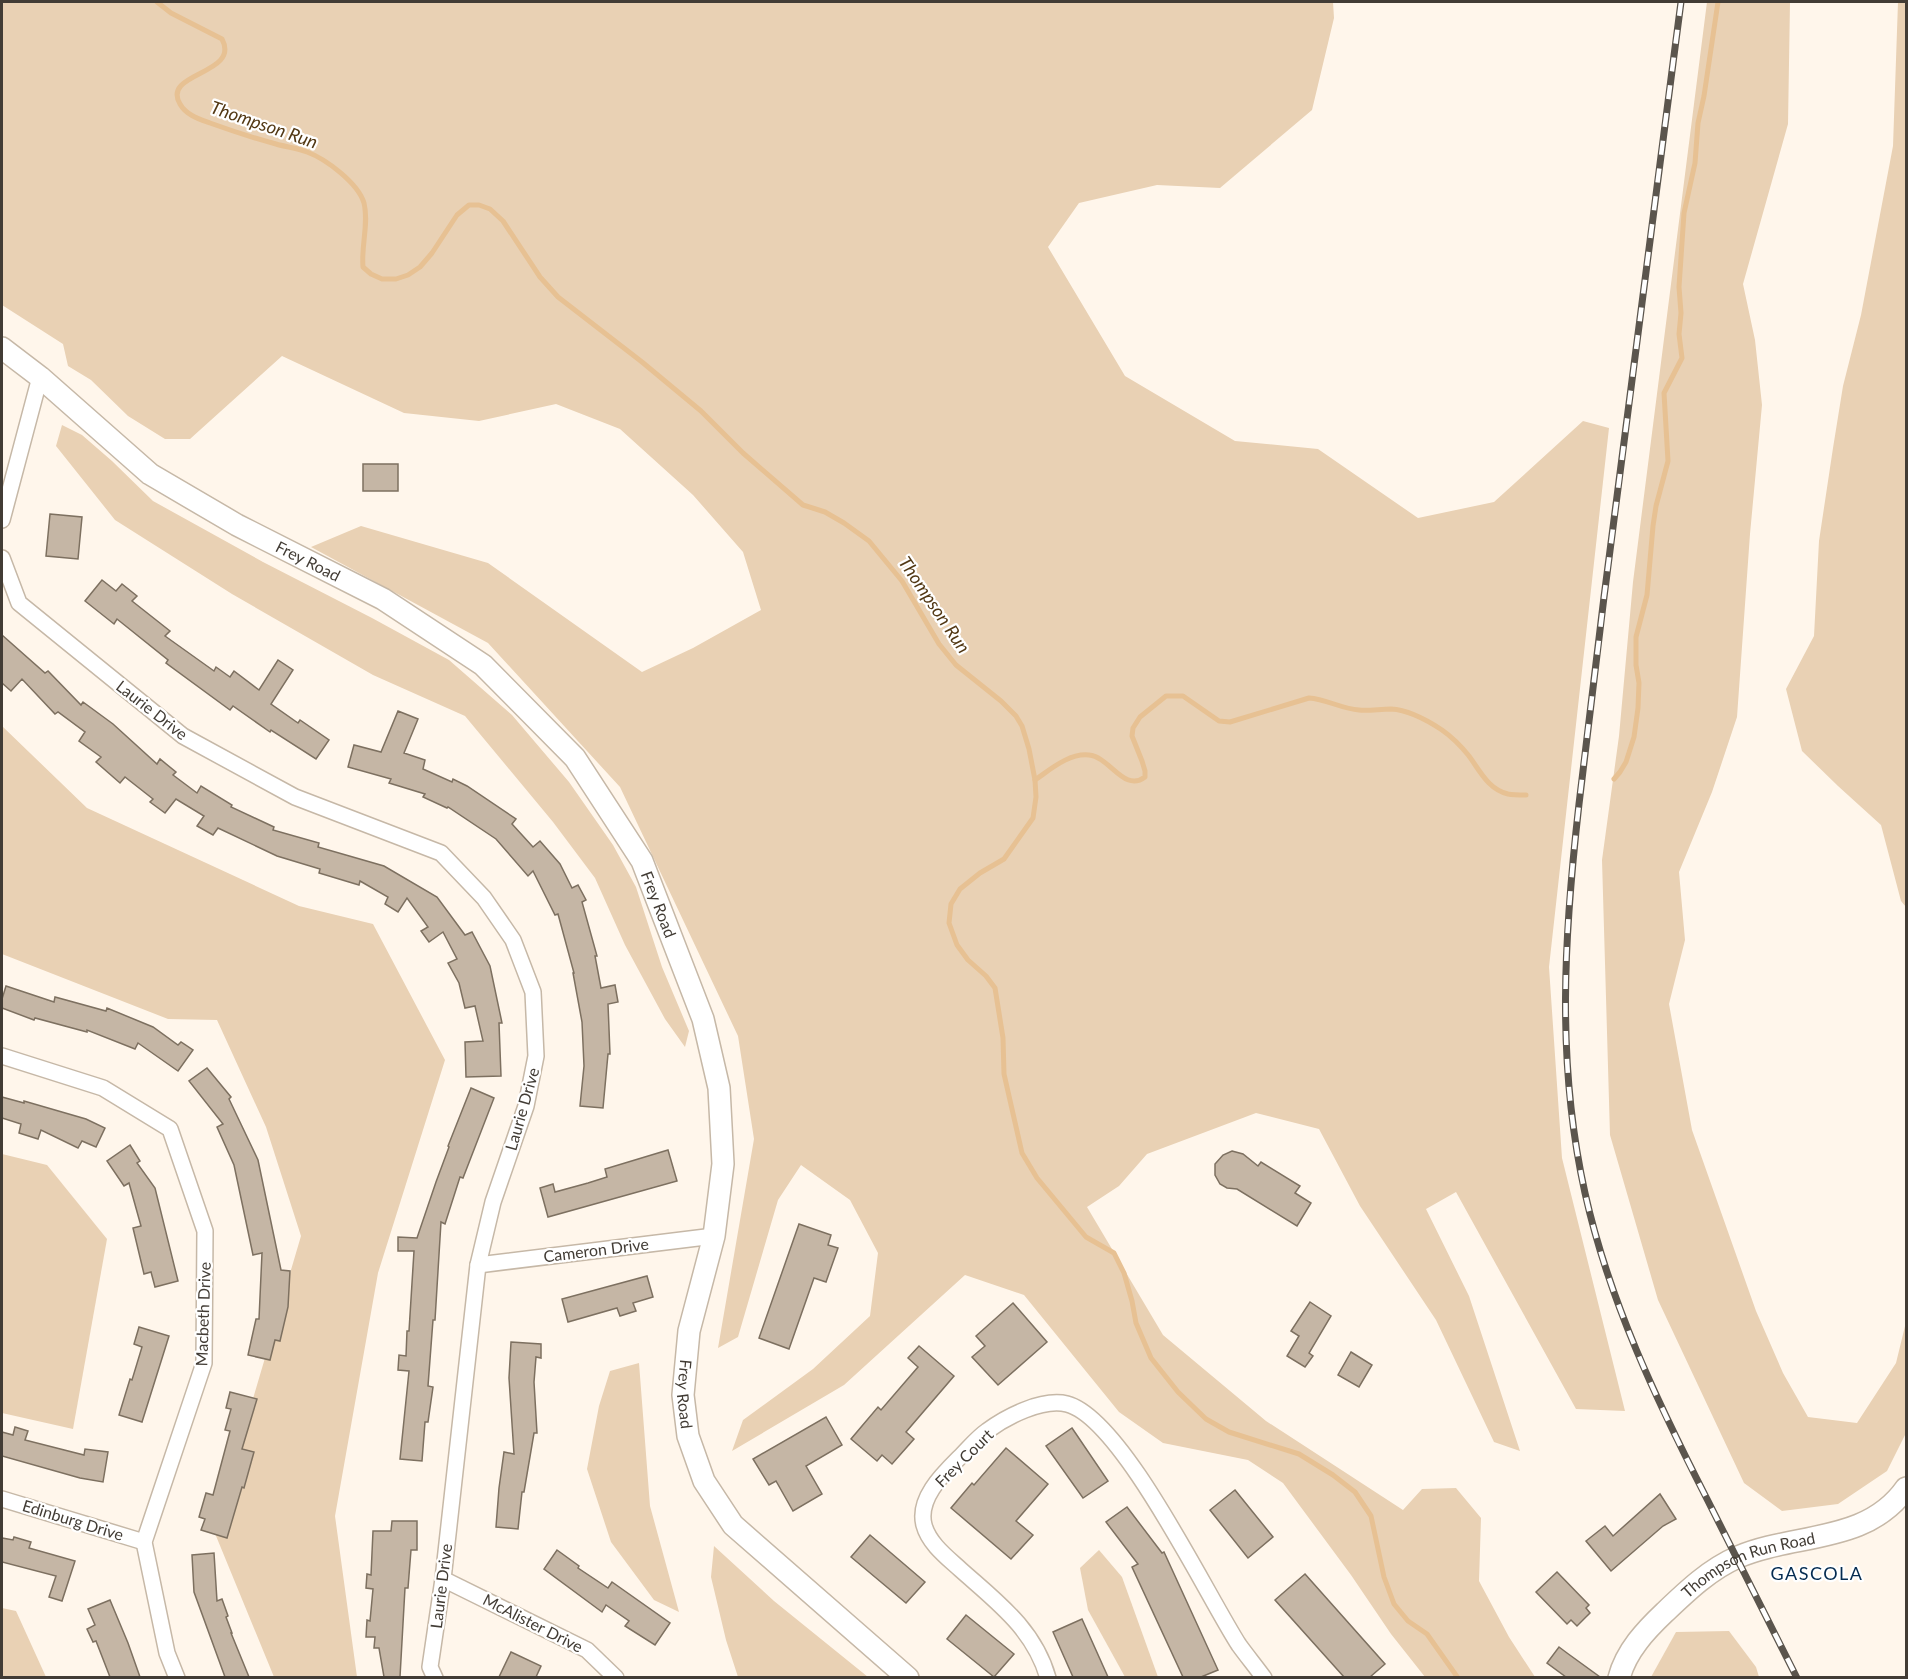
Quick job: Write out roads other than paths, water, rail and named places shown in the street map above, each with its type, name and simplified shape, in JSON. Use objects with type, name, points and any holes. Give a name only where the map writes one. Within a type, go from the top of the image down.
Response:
[{"type":"street","name":"Frey Road","points":[[2,348],[40,377],[150,474],[237,525],[383,599],[483,664],[574,758],[642,861],[703,1019],[719,1088],[723,1164],[714,1236],[689,1331],[683,1395],[688,1436],[704,1481],[733,1525],[908,1677]]},
{"type":"street","points":[[2,520],[40,377]]},
{"type":"street","name":"Laurie Drive","points":[[2,558],[20,603],[183,736],[295,797],[441,853],[484,898],[513,940],[533,993],[537,1056],[526,1106],[493,1202],[478,1264],[443,1578],[430,1667],[435,1677]]},
{"type":"street","name":"Macbeth Drive","points":[[2,1056],[103,1088],[170,1129],[205,1232],[204,1363],[144,1542]]},
{"type":"street","name":"Cameron Drive","points":[[478,1264],[714,1236]]},
{"type":"street","name":"Frey Court","points":[[1048,1677],[1038,1649],[1024,1629],[1008,1611],[942,1554],[924,1527],[922,1514],[928,1496],[941,1476],[985,1432],[1009,1417],[1051,1402],[1066,1404],[1080,1410],[1097,1423],[1115,1444],[1162,1510],[1240,1646],[1264,1677]]},
{"type":"street","name":"Thompson Run Road","points":[[1619,1677],[1623,1664],[1636,1642],[1696,1583],[1717,1568],[1736,1557],[1758,1549],[1836,1534],[1855,1528],[1888,1507],[1906,1488]]},
{"type":"street","name":"Edinburg Drive","points":[[2,1499],[144,1542]]},
{"type":"street","points":[[144,1542],[167,1653],[177,1677]]},
{"type":"street","name":"McAlister Drive","points":[[443,1578],[587,1650],[616,1677]]},
{"type":"waterway","name":"Thompson Run","points":[[157,2],[171,13],[222,39],[225,51],[221,60],[212,67],[181,85],[177,93],[183,108],[193,116],[218,126],[307,152],[323,160],[348,180],[361,195],[364,203],[366,219],[363,267],[371,274],[382,279],[396,279],[408,275],[420,267],[457,215],[469,205],[479,205],[490,209],[503,221],[540,277],[558,297],[701,411],[743,453],[803,505],[825,512],[869,541],[902,581],[939,644],[956,665],[1016,716],[1022,726],[1029,749],[1035,780],[1036,797],[1033,818],[1004,859],[980,873],[960,889],[951,904],[949,923],[957,945],[995,988],[1003,1038],[1004,1074],[1022,1153],[1037,1178],[1086,1237],[1114,1253],[1124,1273],[1136,1323],[1151,1358],[1178,1392],[1206,1419],[1229,1432],[1299,1454],[1355,1492],[1371,1516],[1384,1577],[1394,1604],[1408,1621],[1427,1634],[1458,1678]]},
{"type":"waterway","points":[[1614,779],[1626,762],[1634,737],[1638,708],[1636,637],[1647,595],[1656,506],[1668,461],[1664,393],[1682,358],[1679,334],[1681,313],[1679,287],[1684,213],[1695,163],[1698,123],[1718,2]]},
{"type":"waterway","points":[[1035,780],[1060,763],[1082,755],[1097,757],[1130,781],[1137,781],[1145,777],[1142,761],[1132,736],[1133,728],[1140,717],[1166,696],[1183,696],[1219,721],[1230,722],[1309,698],[1353,709],[1391,709],[1418,716],[1436,726],[1460,745],[1485,779],[1495,788],[1508,794],[1526,795]]},
{"type":"railway","points":[[1681,2],[1582,778],[1567,951],[1566,1047],[1576,1144],[1585,1193],[1607,1273],[1636,1350],[1670,1425],[1797,1678]]},
{"type":"district","name":"GASCOLA","points":[[1817,1574]]}]
